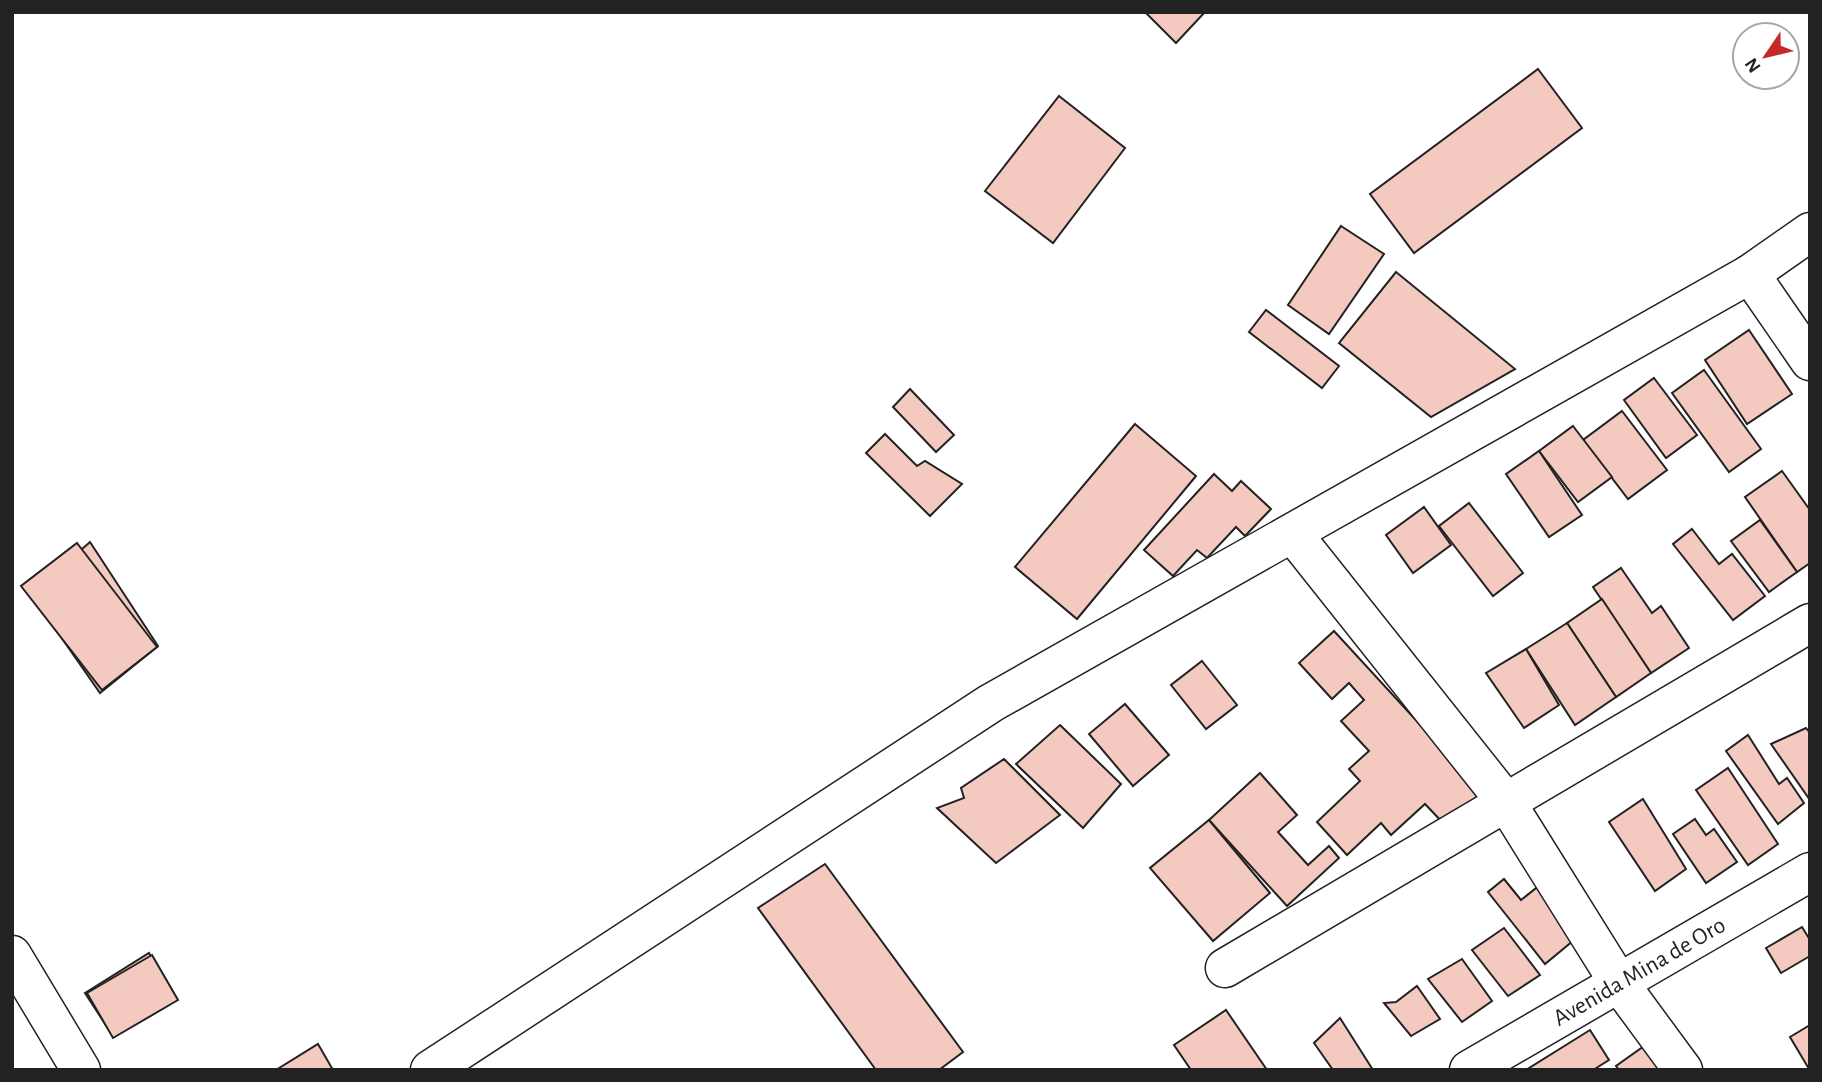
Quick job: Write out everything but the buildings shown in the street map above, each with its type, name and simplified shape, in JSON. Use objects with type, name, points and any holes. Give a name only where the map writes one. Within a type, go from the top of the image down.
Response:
[{"type":"street","points":[[430,1070],[991,703],[1749,274],[1810,232]]},
{"type":"street","points":[[1749,274],[1810,361]]},
{"type":"street","points":[[1293,534],[1506,802],[1619,983],[1683,1070]]},
{"type":"street","points":[[1226,968],[1810,623]]},
{"type":"street","name":"Avenida Mina de Oro","points":[[1469,1070],[1810,872]]},
{"type":"street","points":[[12,955],[81,1070]]}]
